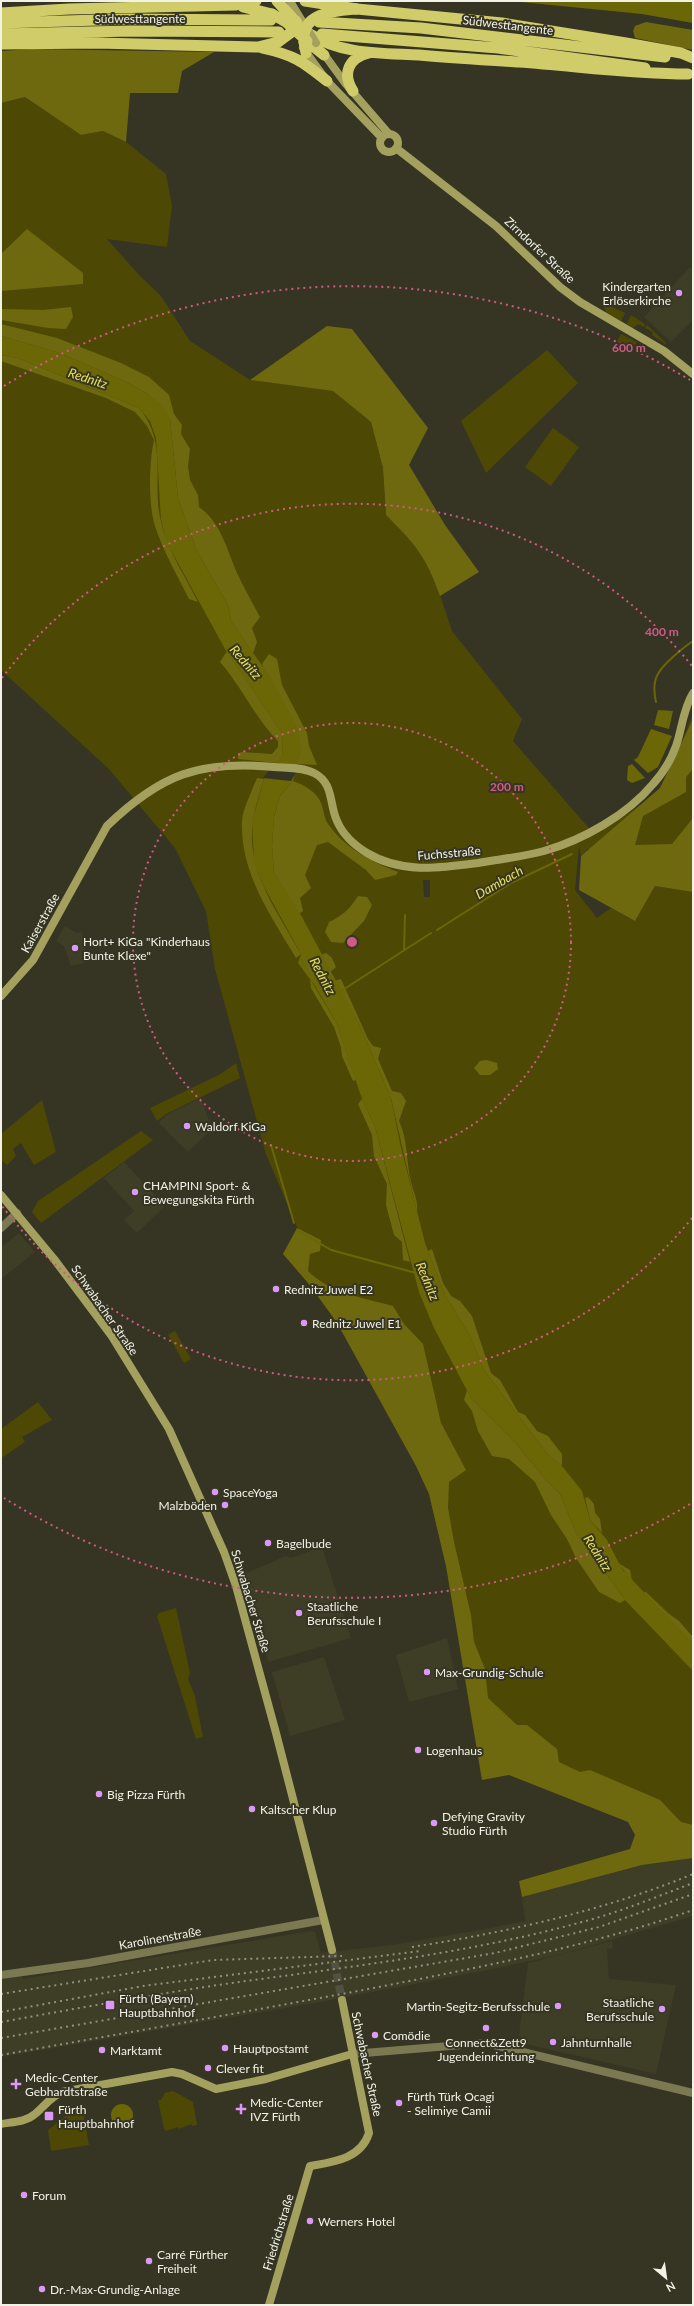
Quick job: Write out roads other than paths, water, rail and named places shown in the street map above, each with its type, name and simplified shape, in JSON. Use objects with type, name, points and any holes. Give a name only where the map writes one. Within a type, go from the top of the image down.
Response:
[{"type":"highway","points":[[235,5],[256,1]]},
{"type":"highway","points":[[277,1],[324,56]]},
{"type":"highway","points":[[305,1],[359,10],[502,23],[681,53],[693,58]]},
{"type":"highway","points":[[1,13],[69,8],[209,4],[235,5],[272,14],[304,34],[329,44],[372,52],[521,62],[640,74],[691,75]]},
{"type":"highway","points":[[304,34],[308,23],[321,14],[359,10]]},
{"type":"highway","name":"Südwesttangente","points":[[1,22],[130,19],[271,20]]},
{"type":"highway","name":"Südwesttangente","points":[[319,22],[421,28],[693,61]]},
{"type":"highway","name":"Südwesttangente","points":[[1,34],[131,31],[278,37]]},
{"type":"highway","points":[[258,47],[278,37],[304,34]]},
{"type":"highway","name":"Südwesttangente","points":[[304,34],[498,48],[595,60],[691,75]]},
{"type":"highway","points":[[1,44],[98,43],[258,47],[286,53],[301,60],[327,81]]},
{"type":"highway","points":[[353,91],[347,78],[349,66],[358,56],[372,52]]},
{"type":"main road","points":[[290,1],[327,81],[385,136],[396,139],[396,148],[392,151],[384,150],[380,144],[385,136]]},
{"type":"main road","points":[[324,56],[353,91],[385,136]]},
{"type":"main road","name":"Zirndorfer Straße","points":[[396,148],[496,226],[560,287],[664,351],[693,374]]},
{"type":"main road","name":"Fuchsstraße","points":[[91,854],[107,826],[122,811],[170,780],[192,771],[220,765],[268,767],[314,772],[326,785],[337,821],[348,839],[369,854],[407,868],[427,868],[531,854],[558,846],[595,828],[628,807],[653,785],[672,757],[687,705],[693,693]]},
{"type":"main road","name":"Kaiserstraße","points":[[1,996],[33,960],[91,854]]},
{"type":"main road","name":"Schwabacher Straße","points":[[1,1195],[17,1213],[111,1335],[163,1420],[224,1552],[238,1592],[332,1950]]},
{"type":"main road","name":"Schwabacher Straße","points":[[310,2166],[341,2161],[363,2145],[369,2133],[342,2000]]},
{"type":"main road","points":[[1,2124],[22,2120],[34,2115],[51,2096],[62,2092],[172,2072],[192,2078],[216,2089],[266,2079],[352,2054]]},
{"type":"main road","name":"Friedrichstraße","points":[[269,2305],[310,2166]]},
{"type":"street","points":[[1,1228],[17,1213]]},
{"type":"street","name":"Karolinenstraße","points":[[1,1975],[72,1965],[323,1920]]},
{"type":"street","points":[[352,2054],[486,2043],[693,2093]]},
{"type":"water","points":[[511,1],[693,1],[693,23],[642,14]]},
{"type":"water","name":"Rednitz","points":[[1,336],[57,352],[122,380],[148,394],[162,405],[170,419],[178,498],[197,551],[228,605],[231,621],[272,680],[298,729],[301,751],[293,781],[280,796],[274,817],[272,846],[274,873],[302,917],[359,1024],[391,1098],[400,1143],[425,1243],[445,1295],[470,1336],[484,1370],[549,1456],[562,1466],[582,1491],[590,1520],[607,1540],[622,1569],[693,1644],[693,1671],[625,1600],[576,1533],[560,1494],[545,1479],[514,1441],[471,1398],[434,1328],[419,1292],[375,1127],[362,1099],[337,1024],[315,986],[298,963],[301,954],[263,885],[254,861],[252,822],[264,779],[282,755],[283,735],[225,649],[167,543],[161,520],[156,438],[150,421],[139,408],[18,358],[1,355]]},
{"type":"water","points":[[658,710],[673,711],[669,729],[654,725]]},
{"type":"water","points":[[651,729],[672,736],[658,767],[648,773],[634,760],[638,757]]},
{"type":"water","points":[[632,764],[645,778],[632,783],[627,780],[628,766]]},
{"type":"water","points":[[122,2104],[130,2107],[133,2115],[130,2123],[122,2126],[114,2123],[111,2115],[114,2107]]},
{"type":"waterway","name":"Dambach","points":[[656,702],[654,688],[655,680],[658,674],[679,651],[693,641]]},
{"type":"waterway","name":"Dambach","points":[[437,930],[511,883],[572,854]]},
{"type":"waterway","points":[[404,949],[405,915]]},
{"type":"waterway","name":"Dambach","points":[[338,993],[431,933]]},
{"type":"waterway","points":[[271,1145],[294,1223]]},
{"type":"waterway","name":"Rednitz","points":[[297,1230],[331,1250],[416,1273]]},
{"type":"tunnel","points":[[332,1950],[342,2000]]},
{"type":"railway","points":[[412,1947],[555,1919],[625,1899],[693,1874]]},
{"type":"railway","points":[[1,2022],[180,1991],[412,1958],[497,1942],[540,1933],[610,1914],[693,1883]]},
{"type":"railway","points":[[1,2038],[495,1953],[599,1927],[693,1894]]},
{"type":"railway","points":[[1,2055],[358,1991],[485,1966],[611,1936],[693,1910]]},
{"type":"railway","points":[[1,2012],[143,1986],[420,1951]]},
{"type":"railway","points":[[1,1994],[213,1960],[342,1956]]},
{"type":"place","name":"Kindergarten Erlöserkirche","points":[[679,293]]},
{"type":"place","name":"Hort+ KiGa \"Kinderhaus Bunte Klexe\"","points":[[75,948]]},
{"type":"place","name":"Waldorf KiGa","points":[[187,1126]]},
{"type":"place","name":"CHAMPINI Sport- & Bewegungskita Fürth","points":[[135,1192]]},
{"type":"place","name":"Rednitz Juwel E2","points":[[276,1289]]},
{"type":"place","name":"Rednitz Juwel E1","points":[[304,1323]]},
{"type":"place","name":"SpaceYoga","points":[[215,1492]]},
{"type":"place","name":"Malzböden","points":[[225,1505]]},
{"type":"place","name":"Bagelbude","points":[[268,1543]]},
{"type":"place","name":"Staatliche Berufsschule I","points":[[299,1613]]},
{"type":"place","name":"Max-Grundig-Schule","points":[[427,1672]]},
{"type":"place","name":"Logenhaus","points":[[418,1750]]},
{"type":"place","name":"Big Pizza Fürth","points":[[99,1794]]},
{"type":"place","name":"Kaltscher Klup","points":[[252,1809]]},
{"type":"place","name":"Defying Gravity Studio Fürth","points":[[434,1823]]},
{"type":"place","name":"Fürth (Bayern) Hauptbahnhof","points":[[110,2005]]},
{"type":"place","name":"Martin-Segitz-Berufsschule","points":[[558,2006]]},
{"type":"place","name":"Staatliche Berufsschule","points":[[662,2009]]},
{"type":"place","name":"Connect&Zett9 Jugendeinrichtung","points":[[486,2028]]},
{"type":"place","name":"Comödie","points":[[375,2035]]},
{"type":"place","name":"Jahnturnhalle","points":[[553,2042]]},
{"type":"place","name":"Hauptpostamt","points":[[225,2048]]},
{"type":"place","name":"Marktamt","points":[[102,2050]]},
{"type":"place","name":"Clever fit","points":[[208,2068]]},
{"type":"place","name":"Medic-Center Gebhardtstraße","points":[[16,2084]]},
{"type":"place","name":"Fürth Türk Ocagi - Selimiye Camii","points":[[399,2103]]},
{"type":"place","name":"Medic-Center IVZ Fürth","points":[[241,2109]]},
{"type":"place","name":"Fürth Hauptbahnhof","points":[[49,2116]]},
{"type":"place","name":"Forum","points":[[24,2195]]},
{"type":"place","name":"Werners Hotel","points":[[310,2221]]},
{"type":"place","name":"Carré Fürther Freiheit","points":[[149,2261]]},
{"type":"place","name":"Dr.-Max-Grundig-Anlage","points":[[42,2289]]}]
